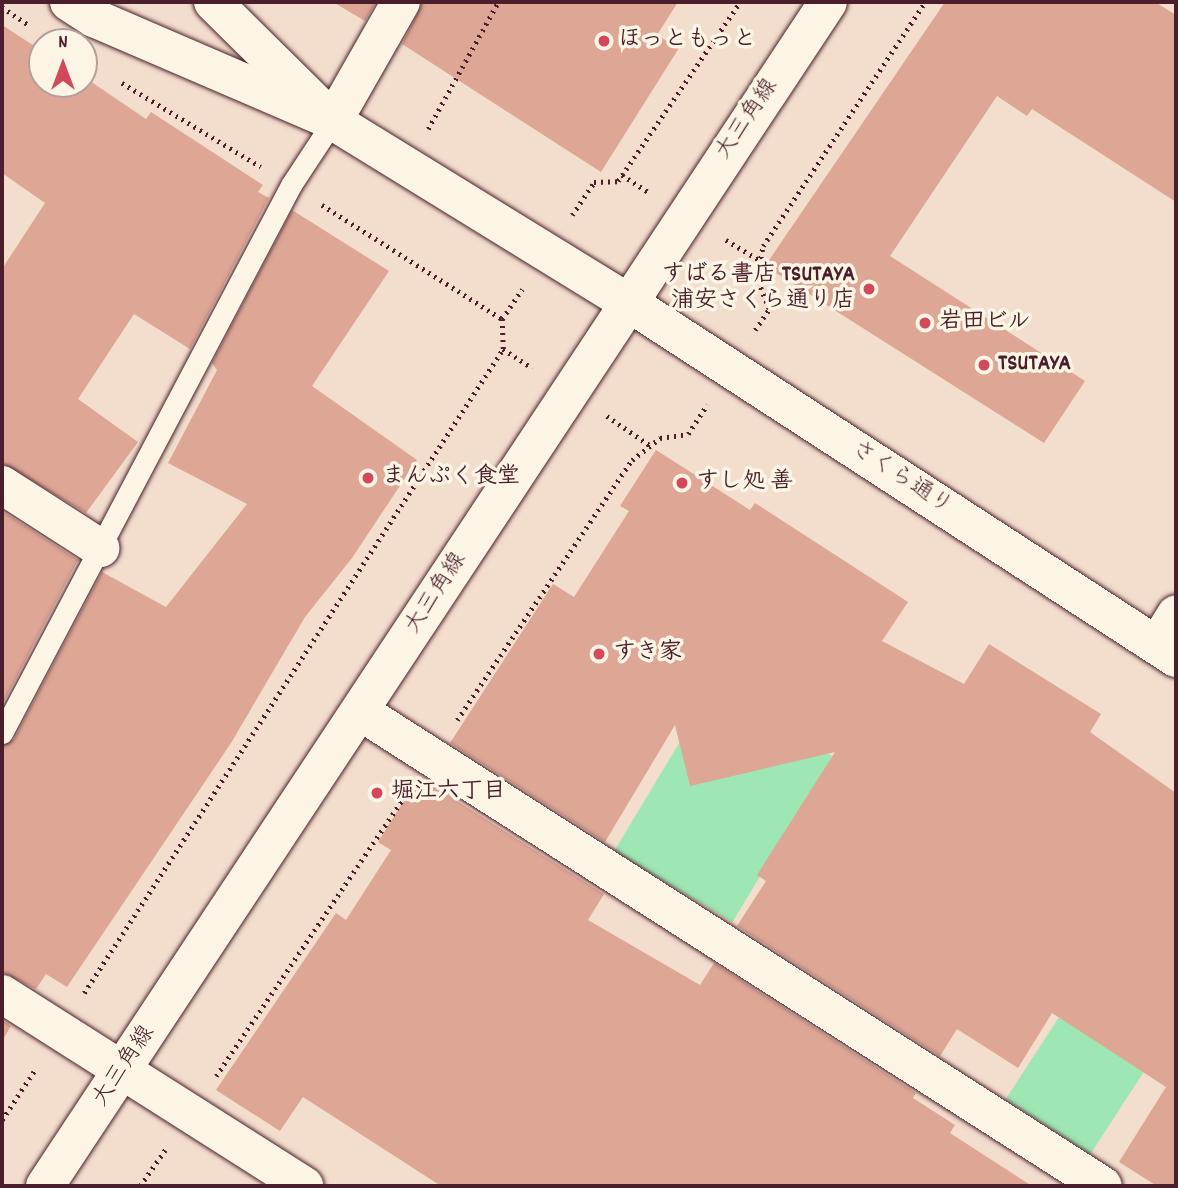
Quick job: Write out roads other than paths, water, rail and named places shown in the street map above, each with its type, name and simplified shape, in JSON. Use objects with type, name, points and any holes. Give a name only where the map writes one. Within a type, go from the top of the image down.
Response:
[{"type":"street","points":[[69,2],[94,18],[332,121]]},
{"type":"street","points":[[213,2],[332,121]]},
{"type":"street","points":[[332,121],[401,2]]},
{"type":"street","name":"大三角線","points":[[45,1186],[361,712],[626,301],[828,2]]},
{"type":"street","name":"さくら通り","points":[[332,121],[1170,639]]},
{"type":"street","points":[[2,485],[100,548]]},
{"type":"street","points":[[361,712],[1104,1186]]},
{"type":"street","points":[[2,994],[304,1186]]},
{"type":"lane","points":[[2,733],[291,185],[332,121]]},
{"type":"place","name":"ほっともっと","points":[[604,41]]},
{"type":"place","name":"すばる書店 TSUTAYA 浦安さくら通り店","points":[[869,289]]},
{"type":"place","name":"岩田ビル","points":[[925,323]]},
{"type":"place","name":"TSUTAYA","points":[[984,365]]},
{"type":"place","name":"まんぷく食堂","points":[[368,478]]},
{"type":"place","name":"すし処 善","points":[[682,483]]},
{"type":"place","name":"すき家","points":[[599,654]]},
{"type":"place","name":"堀江六丁目","points":[[377,793]]}]
